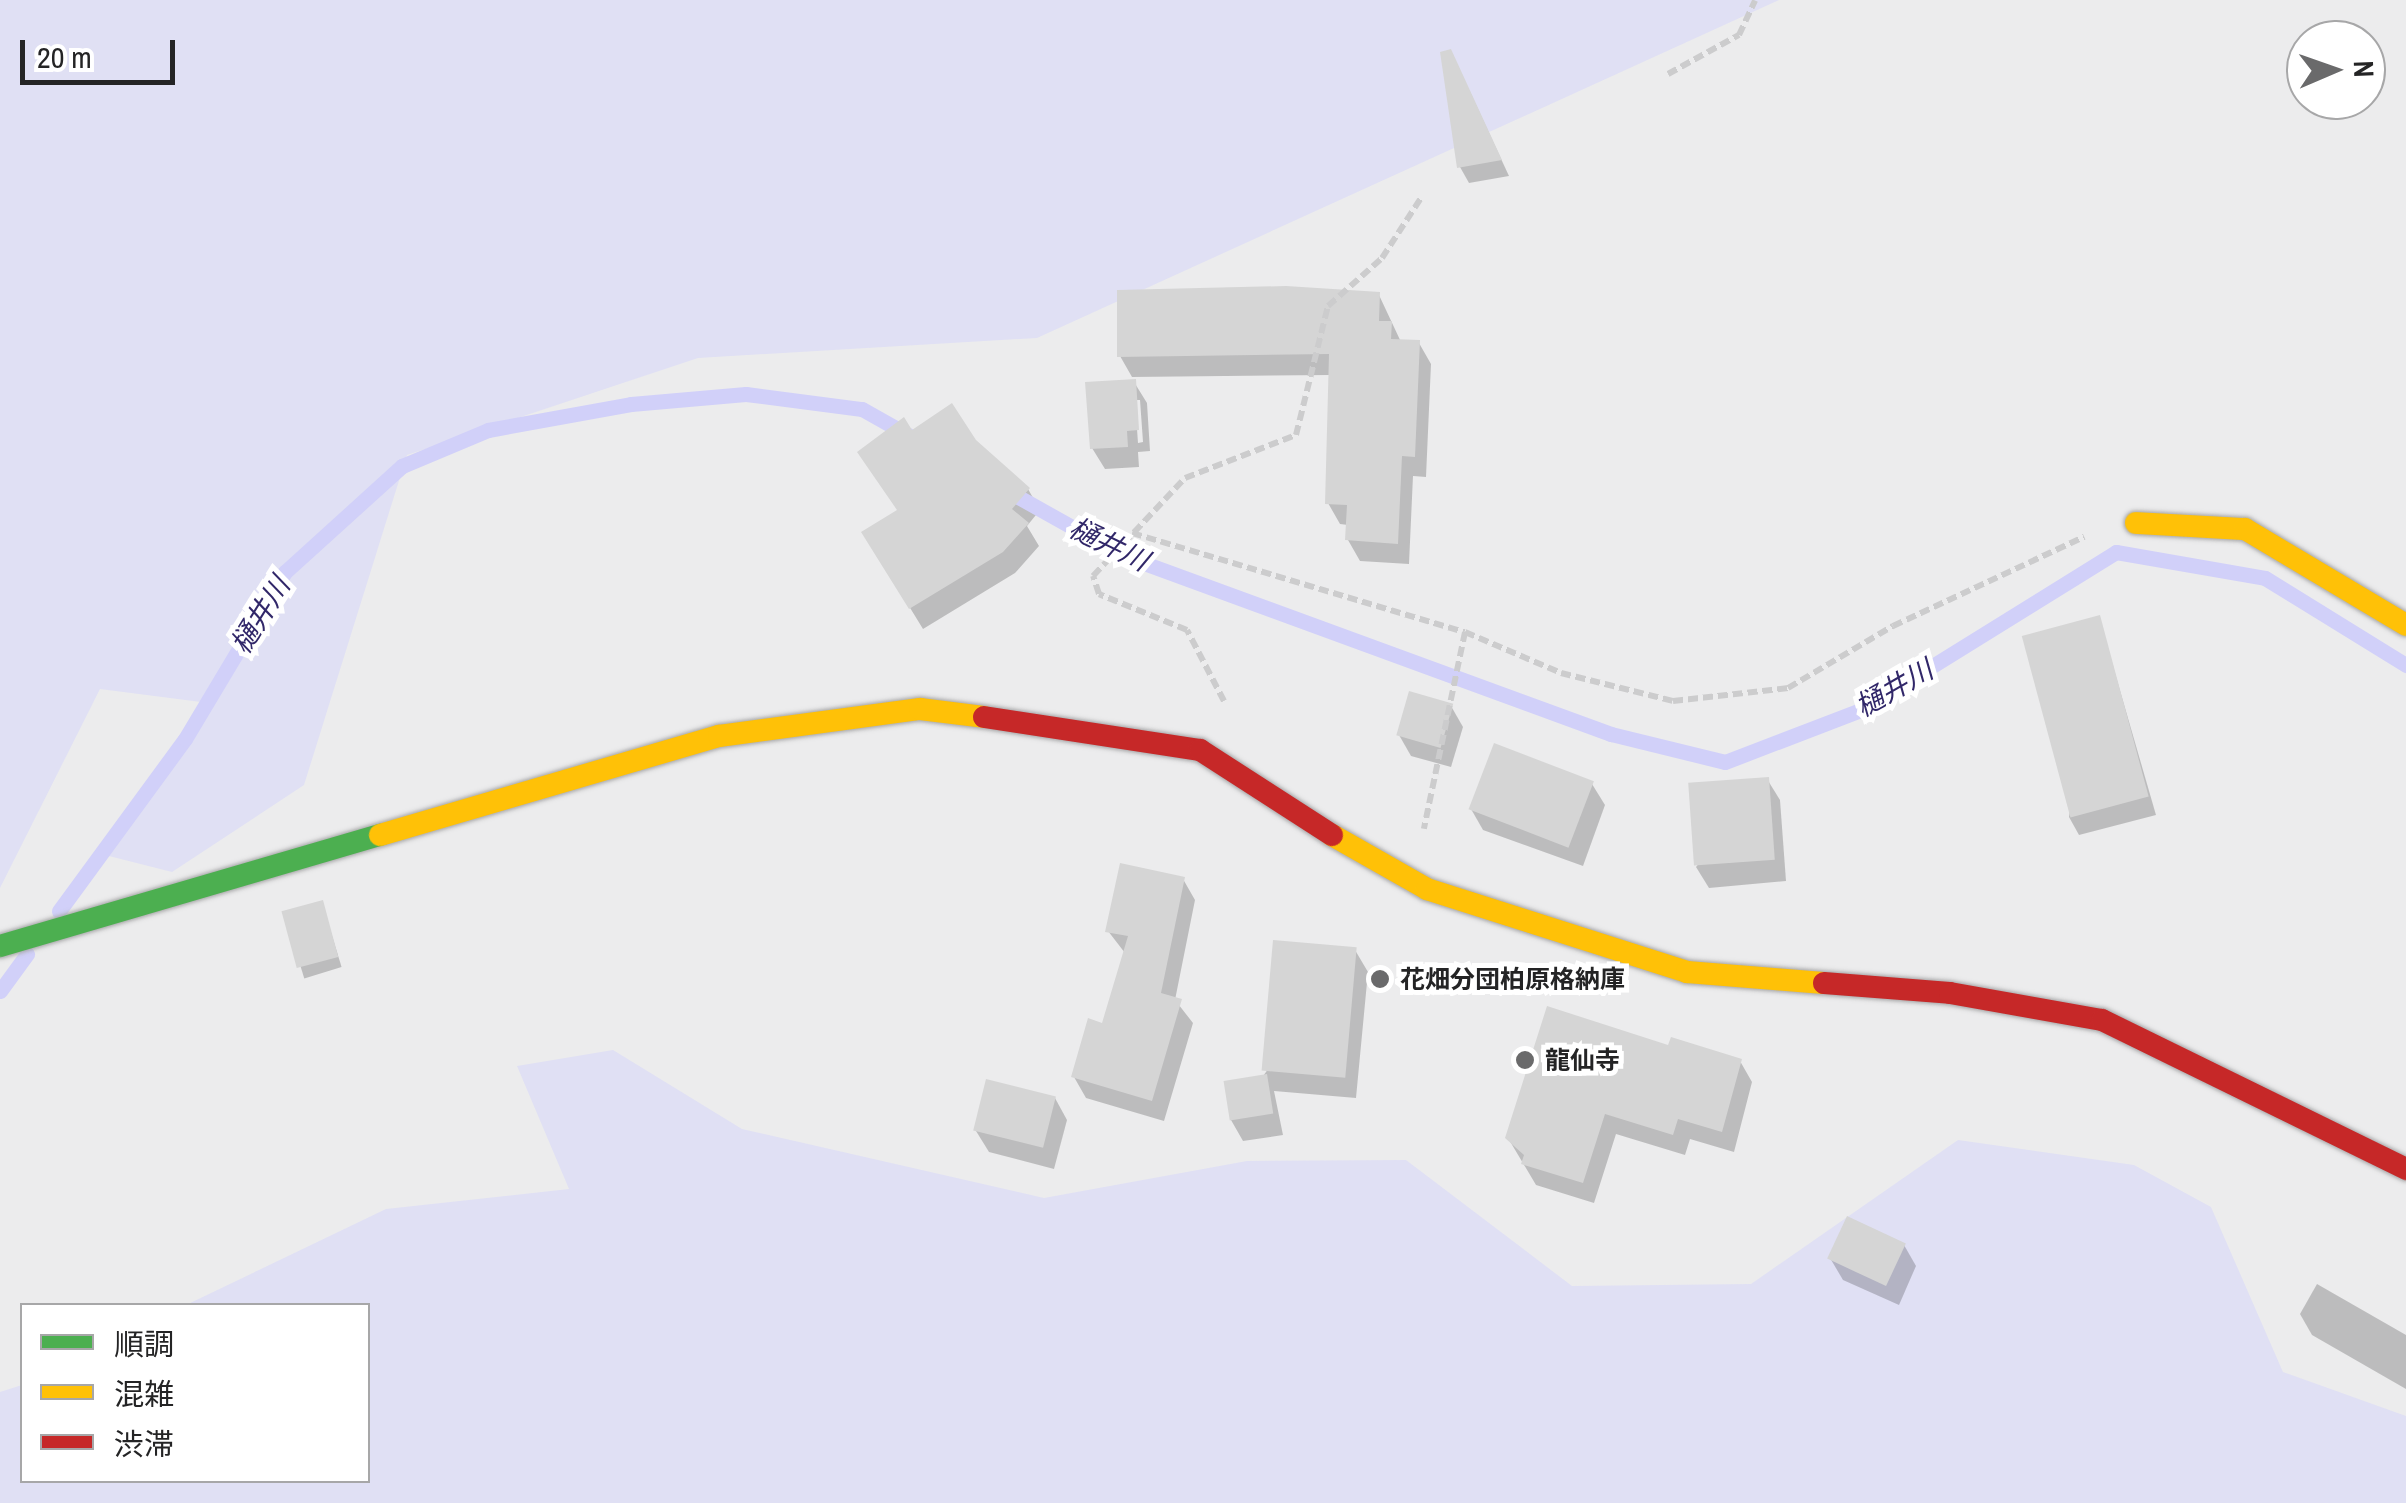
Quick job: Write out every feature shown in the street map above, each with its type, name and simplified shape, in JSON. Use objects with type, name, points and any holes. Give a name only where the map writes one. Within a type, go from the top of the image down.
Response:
[{"type":"street","points":[[2136,524],[2245,529],[2406,625]]},
{"type":"street","points":[[0,946],[719,736],[920,710],[1097,730],[1200,750],[1288,810],[1427,889],[1687,972],[1950,992],[2102,1020],[2406,1170]]},
{"type":"path","points":[[1668,74],[1738,34],[1755,0]]},
{"type":"path","points":[[1200,750],[1226,705],[1187,630],[1099,594],[1093,576],[1184,478],[1296,435],[1328,306],[1382,258],[1420,198]]},
{"type":"path","points":[[1132,534],[1465,632],[1561,673],[1673,701],[1788,688],[1893,626],[2021,572],[2099,529],[2136,524]]},
{"type":"path","points":[[1421,844],[1465,632]]},
{"type":"shaded area","points":[[0,0],[1779,0],[1037,338],[698,358],[407,455],[304,785],[172,872],[105,855],[201,702],[100,689],[0,888]]},
{"type":"shaded area","points":[[613,1050],[742,1129],[1044,1198],[1247,1161],[1406,1160],[1572,1286],[1751,1284],[1958,1140],[2134,1165],[2211,1207],[2283,1372],[2406,1416],[2406,1503],[0,1503],[0,1392],[20,1386],[20,1483],[370,1483],[370,1303],[190,1303],[386,1209],[569,1189],[517,1066]]},
{"type":"building","points":[[1451,49],[1502,160],[1457,168],[1440,52]]},
{"type":"building","points":[[1286,286],[1380,292],[1379,321],[1392,321],[1391,339],[1420,340],[1415,457],[1402,456],[1398,544],[1345,540],[1347,505],[1325,504],[1329,354],[1117,357],[1117,290]]},
{"type":"building","points":[[1136,379],[1139,430],[1127,431],[1128,447],[1090,449],[1085,382]]},
{"type":"building","points":[[952,403],[976,440],[1030,488],[1012,509],[1029,523],[1003,552],[909,609],[861,532],[897,510],[857,452],[904,417],[912,430]]},
{"type":"building","points":[[2100,615],[2149,797],[2070,818],[2022,636]]},
{"type":"building","points":[[1409,691],[1453,704],[1441,748],[1396,735]]},
{"type":"building","points":[[1494,743],[1594,781],[1568,848],[1469,809]]},
{"type":"building","points":[[1769,777],[1775,860],[1694,865],[1688,783]]},
{"type":"building","points":[[1120,863],[1185,877],[1161,993],[1182,999],[1152,1101],[1071,1077],[1088,1018],[1102,1023],[1128,936],[1105,932]]},
{"type":"building","points":[[323,900],[338,957],[297,968],[281,911]]},
{"type":"building","points":[[1273,940],[1357,947],[1345,1078],[1262,1071]]},
{"type":"building","points":[[1547,1006],[1668,1045],[1671,1037],[1742,1059],[1722,1132],[1678,1119],[1673,1135],[1605,1114],[1583,1183],[1521,1164],[1524,1155],[1505,1138]]},
{"type":"building","points":[[1267,1074],[1273,1114],[1230,1120],[1224,1081]]},
{"type":"building","points":[[986,1079],[1056,1096],[1043,1148],[973,1130]]},
{"type":"building","points":[[1847,1216],[1906,1243],[1886,1286],[1827,1259]]},
{"type":"waterway","name":"樋井川","points":[[59,911],[185,739],[285,572],[402,466],[488,430],[631,404],[746,394],[862,409],[910,436]]},
{"type":"waterway","name":"樋井川","points":[[1004,489],[1122,555],[1611,734],[1725,762],[1863,709],[2116,552],[2265,578],[2406,665]]},
{"type":"waterway","name":"樋井川","points":[[0,991],[27,954]]},
{"type":"traffic: fast","points":[[0,946],[380,835]]},
{"type":"traffic: slow","points":[[2136,523],[2245,529],[2406,625]]},
{"type":"traffic: slow","points":[[380,835],[719,736],[920,709],[984,717]]},
{"type":"traffic: slow","points":[[1332,835],[1427,889],[1687,972],[1824,983]]},
{"type":"traffic: jam","points":[[984,717],[1200,750],[1332,835]]},
{"type":"traffic: jam","points":[[1824,983],[1950,993],[2102,1020],[2406,1169]]},
{"type":"place","name":"花畑分団柏原格納庫","points":[[1380,979]]},
{"type":"place","name":"龍仙寺","points":[[1525,1060]]}]
